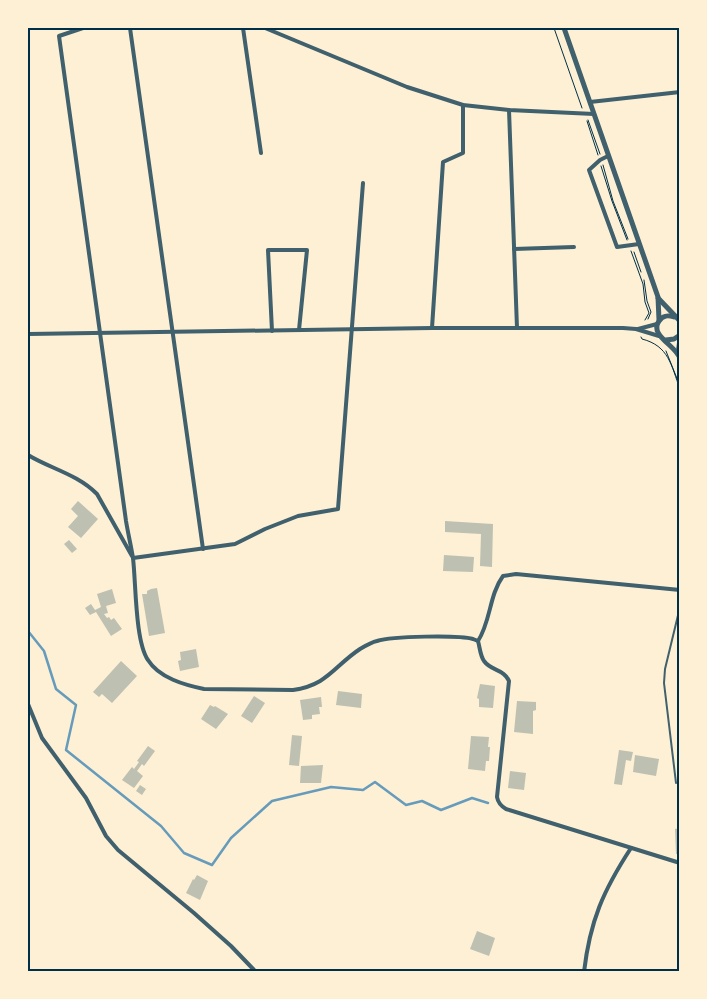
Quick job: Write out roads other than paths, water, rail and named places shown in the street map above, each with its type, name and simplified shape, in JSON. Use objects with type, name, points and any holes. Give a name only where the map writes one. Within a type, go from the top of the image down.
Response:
[{"type":"street","points":[[83,28],[59,36],[133,558],[139,632],[147,660],[163,674],[196,687],[280,690],[304,688],[330,676],[354,654],[377,641],[408,637],[470,638],[478,641]]},
{"type":"street","points":[[130,28],[203,549]]},
{"type":"street","points":[[243,28],[261,153]]},
{"type":"street","points":[[264,28],[406,87],[463,105],[509,110],[594,114]]},
{"type":"street","points":[[564,28],[658,298],[657,332],[659,336]]},
{"type":"street","points":[[590,102],[680,92]]},
{"type":"street","points":[[432,328],[443,162],[463,153],[463,105]]},
{"type":"street","points":[[509,110],[517,328]]},
{"type":"street","points":[[608,156],[600,159],[589,170],[617,247],[639,244]]},
{"type":"street","points":[[133,558],[235,544],[265,529],[298,516],[338,509],[363,183]]},
{"type":"street","points":[[514,249],[574,248]]},
{"type":"street","points":[[272,331],[268,250],[307,250],[299,330]]},
{"type":"street","points":[[658,298],[680,321]]},
{"type":"street","points":[[641,330],[666,316],[674,316]]},
{"type":"street","points":[[28,334],[432,328],[623,328],[641,330],[659,336],[666,340],[679,356]]},
{"type":"street","points":[[666,340],[674,339],[680,334]]},
{"type":"street","points":[[679,356],[680,339]]},
{"type":"street","points":[[28,455],[74,477],[97,494],[133,558]]},
{"type":"street","points":[[680,590],[516,574],[503,576],[496,586],[486,623],[478,641],[483,660],[486,664],[505,673],[509,681],[498,802],[506,809],[680,863]]},
{"type":"street","points":[[28,704],[42,738],[86,798],[106,836],[118,850],[231,946],[256,972]]},
{"type":"street","points":[[584,972],[587,946],[595,918],[606,890],[631,848]]},
{"type":"lane","points":[[676,783],[664,669],[680,607]]},
{"type":"waterway","points":[[28,631],[44,651],[56,689],[76,705],[66,750],[161,826],[184,853],[212,865],[231,838],[272,801],[331,787],[363,790],[375,782],[406,805],[422,801],[441,810],[472,798],[488,803]]}]
